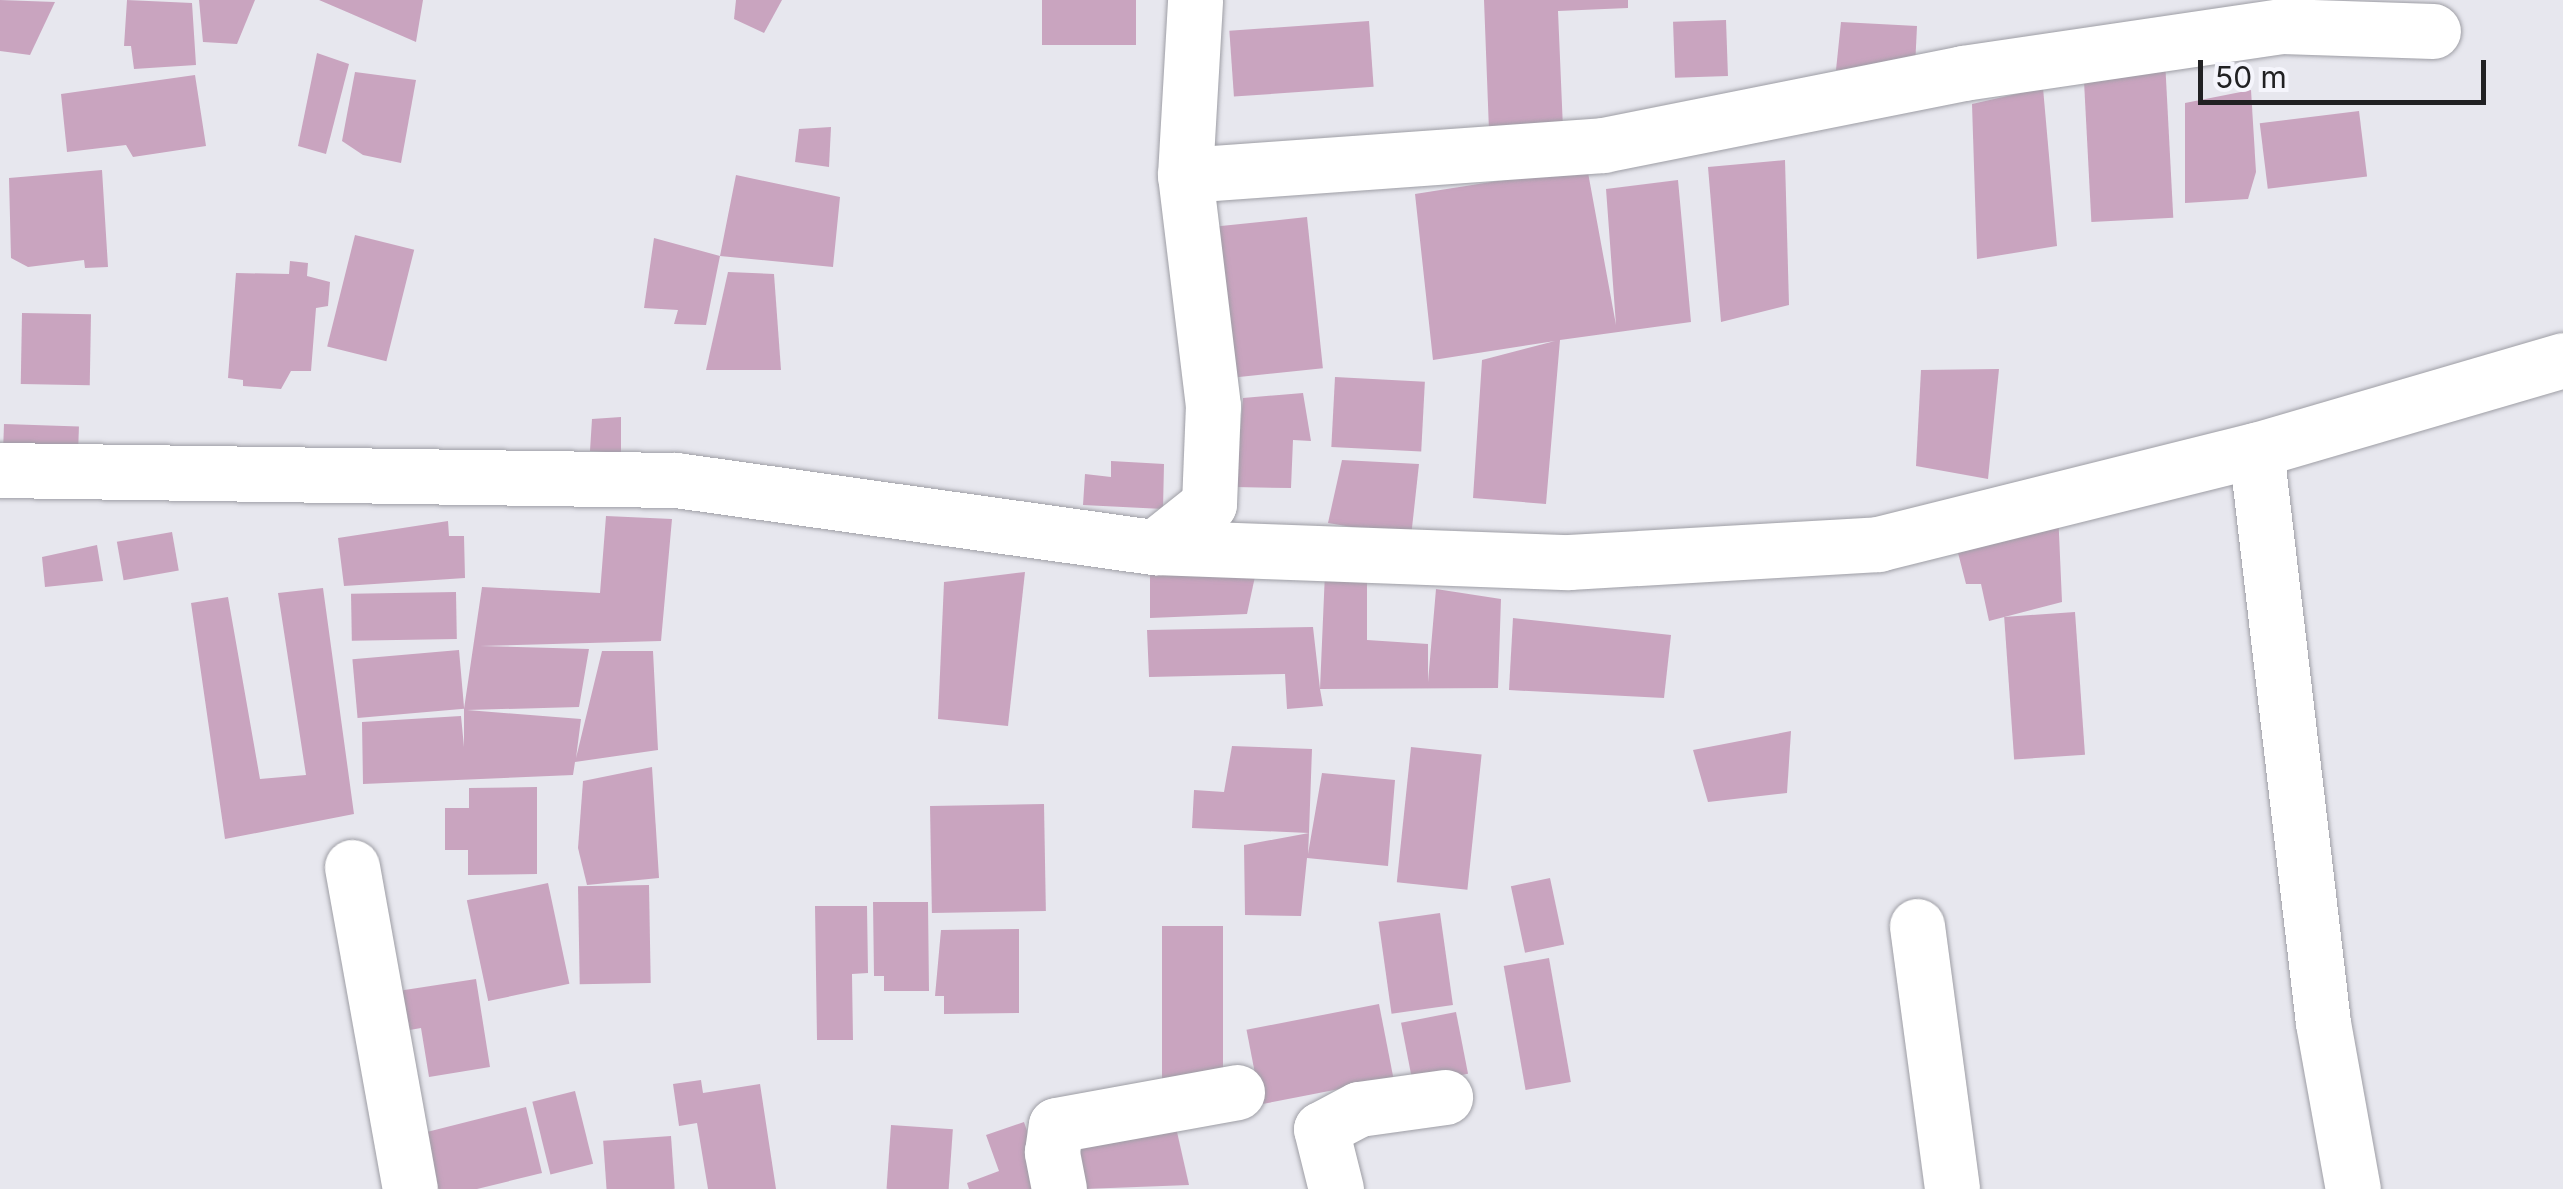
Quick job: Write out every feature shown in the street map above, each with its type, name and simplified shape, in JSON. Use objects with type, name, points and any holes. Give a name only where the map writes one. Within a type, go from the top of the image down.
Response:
[{"type":"street","points":[[1155,547],[1210,504],[1213,406],[1184,175],[1195,0]]},
{"type":"street","points":[[1184,175],[1603,145],[1963,73],[2282,26],[2433,31]]},
{"type":"street","points":[[0,470],[676,480],[1155,547],[1569,562],[1878,544],[2256,450],[2563,360]]},
{"type":"street","points":[[2256,450],[2323,1023],[2353,1189]]},
{"type":"street","points":[[352,867],[410,1189]]},
{"type":"street","points":[[1917,926],[1952,1189]]},
{"type":"street","points":[[1059,1189],[1052,1152],[1056,1125],[1237,1092]]},
{"type":"street","points":[[1336,1189],[1321,1129],[1359,1109],[1444,1098]]},
{"type":"building","points":[[0,0],[55,2],[30,55],[0,51]]},
{"type":"building","points":[[127,0],[192,3],[196,65],[134,69],[131,46],[124,46]]},
{"type":"building","points":[[199,0],[255,0],[237,44],[203,42]]},
{"type":"building","points":[[319,0],[423,0],[416,42],[347,12]]},
{"type":"building","points":[[736,0],[782,0],[764,33],[734,19]]},
{"type":"building","points":[[1042,0],[1136,0],[1136,45],[1042,45]]},
{"type":"building","points":[[1484,0],[1628,0],[1628,8],[1558,11],[1563,129],[1489,131]]},
{"type":"building","points":[[1726,20],[1728,76],[1675,78],[1673,22]]},
{"type":"building","points":[[1369,21],[1374,87],[1234,97],[1229,31]]},
{"type":"building","points":[[1841,22],[1917,26],[1915,67],[1836,70]]},
{"type":"building","points":[[317,53],[349,64],[326,154],[298,146]]},
{"type":"building","points":[[2165,60],[2173,218],[2091,222],[2083,64]]},
{"type":"building","points":[[355,72],[416,80],[401,163],[363,155],[342,141]]},
{"type":"building","points":[[195,75],[206,146],[133,157],[126,145],[67,152],[61,94]]},
{"type":"building","points":[[2043,88],[2057,246],[1977,259],[1972,104]]},
{"type":"building","points":[[2251,90],[2256,172],[2248,199],[2185,203],[2185,103]]},
{"type":"building","points":[[2359,111],[2367,177],[2268,189],[2260,123]]},
{"type":"building","points":[[831,127],[829,167],[795,162],[799,129]]},
{"type":"building","points":[[1785,160],[1789,305],[1721,322],[1708,167]]},
{"type":"building","points":[[1587,167],[1616,325],[1606,189],[1678,180],[1691,322],[1560,340],[1546,504],[1473,498],[1482,360],[1555,341],[1433,360],[1415,194]]},
{"type":"building","points":[[102,170],[108,267],[85,268],[84,260],[28,267],[11,258],[9,178]]},
{"type":"building","points":[[736,175],[840,197],[833,267],[720,256]]},
{"type":"building","points":[[1307,217],[1323,368],[1234,377],[1218,226]]},
{"type":"building","points":[[355,235],[414,250],[386,361],[327,347]]},
{"type":"building","points":[[654,238],[720,256],[706,325],[674,324],[678,310],[644,308]]},
{"type":"building","points":[[290,261],[308,263],[307,276],[330,282],[328,306],[316,308],[311,371],[291,371],[281,389],[243,386],[243,380],[228,378],[236,273],[289,274]]},
{"type":"building","points":[[728,272],[774,274],[781,370],[706,370]]},
{"type":"building","points":[[22,313],[91,314],[90,385],[21,384]]},
{"type":"building","points":[[1999,369],[1988,479],[1916,466],[1921,370]]},
{"type":"building","points":[[1335,377],[1425,382],[1421,452],[1331,447]]},
{"type":"building","points":[[1303,393],[1311,441],[1293,440],[1291,488],[1235,487],[1243,398]]},
{"type":"building","points":[[621,417],[621,453],[590,451],[592,419]]},
{"type":"building","points":[[4,424],[79,427],[78,463],[3,460]]},
{"type":"building","points":[[1342,460],[1419,464],[1411,537],[1328,523]]},
{"type":"building","points":[[1111,461],[1164,464],[1163,509],[1083,505],[1085,474],[1111,477]]},
{"type":"building","points":[[2058,511],[2062,602],[1989,621],[1981,584],[1966,584],[1956,545]]},
{"type":"building","points":[[606,516],[672,519],[661,641],[480,646],[589,649],[579,707],[467,710],[581,719],[576,758],[602,651],[653,651],[658,750],[575,762],[573,775],[363,784],[362,722],[461,716],[464,747],[464,709],[482,587],[600,593]]},
{"type":"building","points":[[448,521],[449,536],[464,536],[465,578],[344,586],[338,538]]},
{"type":"building","points":[[172,532],[179,570],[124,580],[117,542]]},
{"type":"building","points":[[97,545],[103,581],[45,587],[42,557]]},
{"type":"building","points":[[1257,567],[1247,614],[1150,618],[1150,568]]},
{"type":"building","points":[[1025,572],[1008,726],[938,719],[944,582]]},
{"type":"building","points":[[1325,572],[1367,573],[1367,640],[1428,644],[1428,682],[1436,589],[1501,599],[1498,688],[1320,689]]},
{"type":"building","points":[[323,588],[354,814],[225,839],[191,603],[228,597],[260,779],[306,775],[278,593]]},
{"type":"building","points":[[456,592],[457,639],[352,641],[351,594]]},
{"type":"building","points":[[2075,612],[2085,755],[2014,760],[2004,617]]},
{"type":"building","points":[[1513,618],[1671,635],[1664,698],[1509,690]]},
{"type":"building","points":[[1313,627],[1323,706],[1287,709],[1285,674],[1149,677],[1147,630]]},
{"type":"building","points":[[459,650],[464,709],[358,718],[352,659]]},
{"type":"building","points":[[1791,731],[1787,793],[1708,802],[1693,750]]},
{"type":"building","points":[[1232,746],[1312,749],[1309,833],[1192,828],[1194,790],[1224,792]]},
{"type":"building","points":[[1411,747],[1482,754],[1467,890],[1397,882]]},
{"type":"building","points":[[652,767],[659,878],[587,885],[578,848],[583,781]]},
{"type":"building","points":[[1322,773],[1395,780],[1388,866],[1307,858],[1301,916],[1245,915],[1244,845],[1309,833],[1308,854]]},
{"type":"building","points":[[537,787],[537,874],[468,875],[468,850],[445,850],[445,808],[469,808],[469,788]]},
{"type":"building","points":[[1044,804],[1046,911],[932,913],[930,806]]},
{"type":"building","points":[[1550,878],[1564,945],[1525,953],[1511,886]]},
{"type":"building","points":[[548,883],[569,984],[488,1001],[467,900]]},
{"type":"building","points":[[649,885],[651,983],[580,984],[578,886]]},
{"type":"building","points":[[873,902],[928,902],[929,991],[884,991],[884,976],[874,976]]},
{"type":"building","points":[[815,906],[867,906],[868,973],[852,974],[853,1040],[817,1040]]},
{"type":"building","points":[[1440,913],[1453,1005],[1392,1014],[1379,922]]},
{"type":"building","points":[[1162,926],[1223,926],[1223,1083],[1162,1083]]},
{"type":"building","points":[[1019,929],[1019,1013],[944,1014],[944,996],[935,996],[941,930]]},
{"type":"building","points":[[1549,958],[1571,1082],[1526,1090],[1504,966]]},
{"type":"building","points":[[476,979],[490,1067],[429,1077],[421,1028],[404,1031],[398,991]]},
{"type":"building","points":[[1379,1004],[1394,1079],[1261,1104],[1246,1030]]},
{"type":"building","points":[[1456,1012],[1468,1074],[1413,1085],[1401,1023]]},
{"type":"building","points":[[701,1080],[703,1093],[760,1084],[776,1189],[708,1189],[697,1123],[679,1126],[673,1084]]},
{"type":"building","points":[[575,1091],[593,1164],[550,1174],[532,1102]]},
{"type":"building","points":[[526,1107],[542,1173],[477,1189],[433,1189],[419,1134]]},
{"type":"building","points":[[1024,1122],[1047,1189],[969,1189],[967,1183],[999,1171],[986,1135]]},
{"type":"building","points":[[1175,1123],[1189,1185],[1084,1189],[1071,1129]]},
{"type":"building","points":[[891,1125],[953,1129],[949,1189],[887,1189]]},
{"type":"building","points":[[671,1136],[675,1189],[607,1189],[603,1141]]}]
